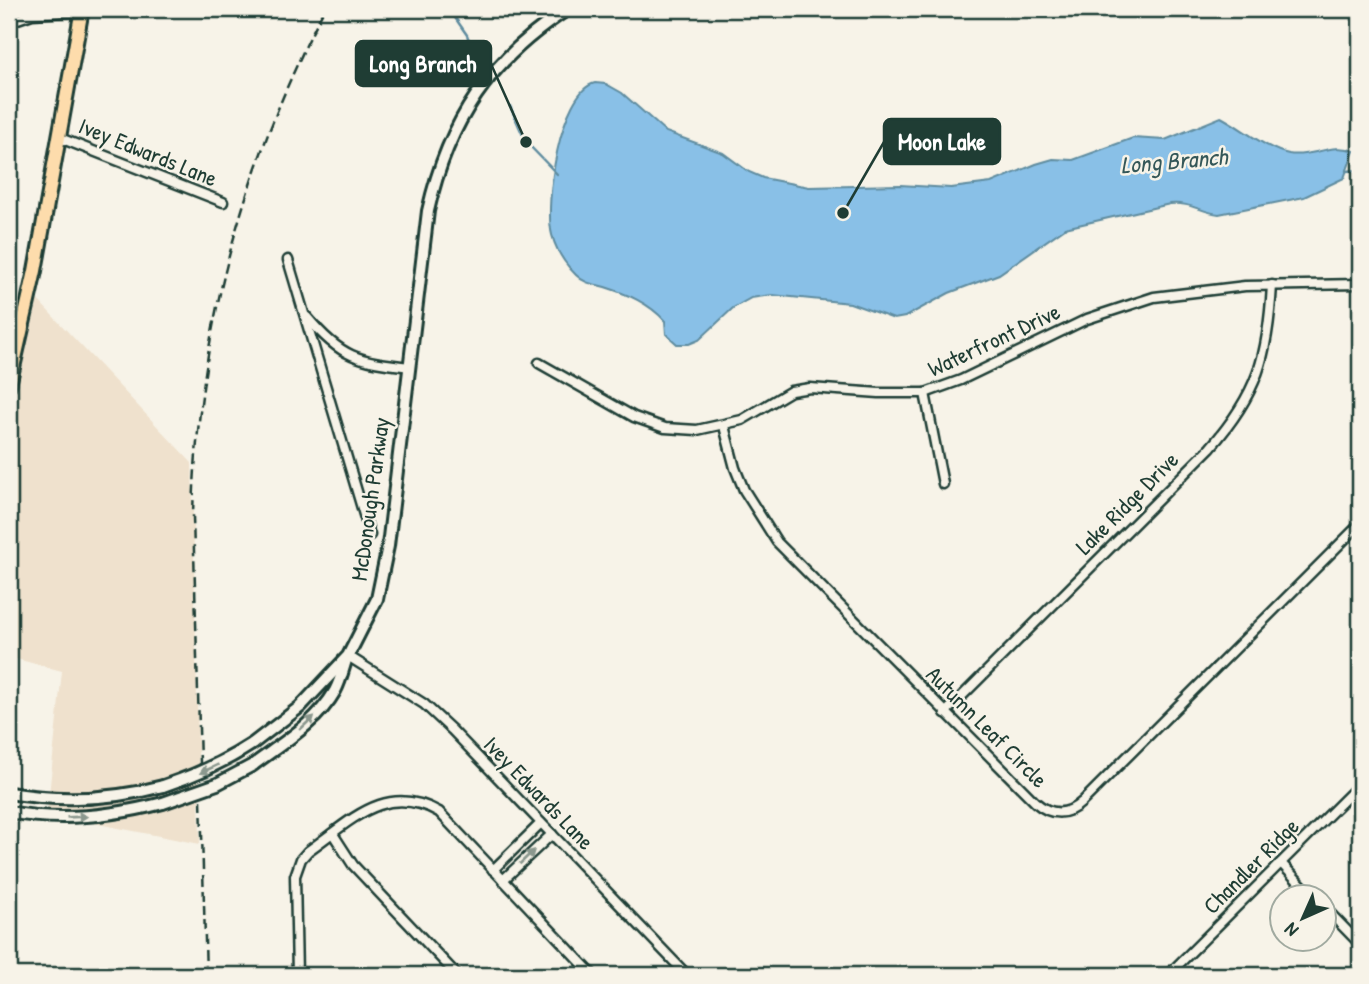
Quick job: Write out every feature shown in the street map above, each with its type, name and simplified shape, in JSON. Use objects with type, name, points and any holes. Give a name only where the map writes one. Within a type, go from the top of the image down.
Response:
[{"type":"main road","points":[[9,385],[35,271],[82,10]]},
{"type":"street","name":"McDonough Parkway","points":[[9,793],[53,799],[90,799],[163,786],[203,772],[252,744],[300,707],[348,656],[377,599],[382,579],[428,211],[441,160],[473,97],[496,68],[526,39],[568,9]]},
{"type":"street","points":[[9,22],[32,14],[82,10]]},
{"type":"street","name":"Ivey Edwards Lane","points":[[60,138],[223,202]]},
{"type":"street","points":[[288,260],[370,535]]},
{"type":"street","name":"Waterfront Drive","points":[[539,363],[634,417],[665,428],[697,430],[743,421],[791,391],[810,388],[925,393],[961,380],[1054,333],[1123,306],[1197,290],[1272,285],[1360,284]]},
{"type":"street","name":"Lake Ridge Drive","points":[[945,713],[1210,448],[1235,418],[1248,399],[1261,365],[1270,323],[1272,285]]},
{"type":"street","points":[[304,314],[325,339],[344,352],[370,363],[410,367]]},
{"type":"street","points":[[925,393],[943,484]]},
{"type":"street","name":"Autumn Leaf Circle","points":[[724,426],[734,468],[744,490],[777,541],[945,713],[1042,808],[1052,813],[1069,811],[1082,802],[1360,524]]},
{"type":"street","points":[[9,812],[41,817],[121,813],[163,803],[217,783],[253,765],[295,734],[320,710],[336,691],[348,656]]},
{"type":"street","name":"Ivey Edwards Lane","points":[[348,656],[424,704],[687,975]]},
{"type":"street","name":"Chandler Ridge","points":[[1168,975],[1360,784]]},
{"type":"street","points":[[297,975],[295,877],[304,855],[374,806],[400,800],[412,801],[439,812],[593,975]]},
{"type":"street","points":[[493,870],[541,823]]},
{"type":"street","points":[[333,834],[353,864],[457,975]]},
{"type":"street","points":[[503,880],[552,834]]},
{"type":"street","points":[[1281,863],[1299,883]]},
{"type":"street","points":[[1338,921],[1360,944]]},
{"type":"shaded area","points":[[34,296],[192,463],[200,844],[47,814],[62,671],[9,657],[9,389]]},
{"type":"water","points":[[595,83],[606,84],[622,93],[666,132],[723,153],[749,172],[763,178],[809,187],[900,185],[951,188],[991,183],[1036,164],[1053,159],[1073,160],[1133,138],[1165,140],[1221,117],[1263,143],[1289,154],[1338,148],[1354,151],[1344,178],[1304,197],[1219,214],[1184,204],[1170,204],[1065,228],[999,274],[949,293],[905,317],[894,319],[850,303],[772,295],[751,298],[733,308],[699,340],[689,344],[677,344],[666,334],[665,321],[645,304],[579,278],[558,251],[552,235],[550,199],[557,150],[572,106],[583,91]]},
{"type":"waterway","name":"Long Branch","points":[[449,9],[467,35],[479,66]]},
{"type":"waterway","name":"Long Branch","points":[[510,106],[526,142],[557,174]]},
{"type":"waterway","name":"Long Branch","points":[[1346,171],[1360,170]]},
{"type":"railway","points":[[206,975],[193,516],[196,449],[204,383],[229,255],[248,192],[295,69],[324,9]]},
{"type":"place","name":"Long Branch","points":[[526,142]]},
{"type":"place","name":"Moon Lake","points":[[843,213]]}]
